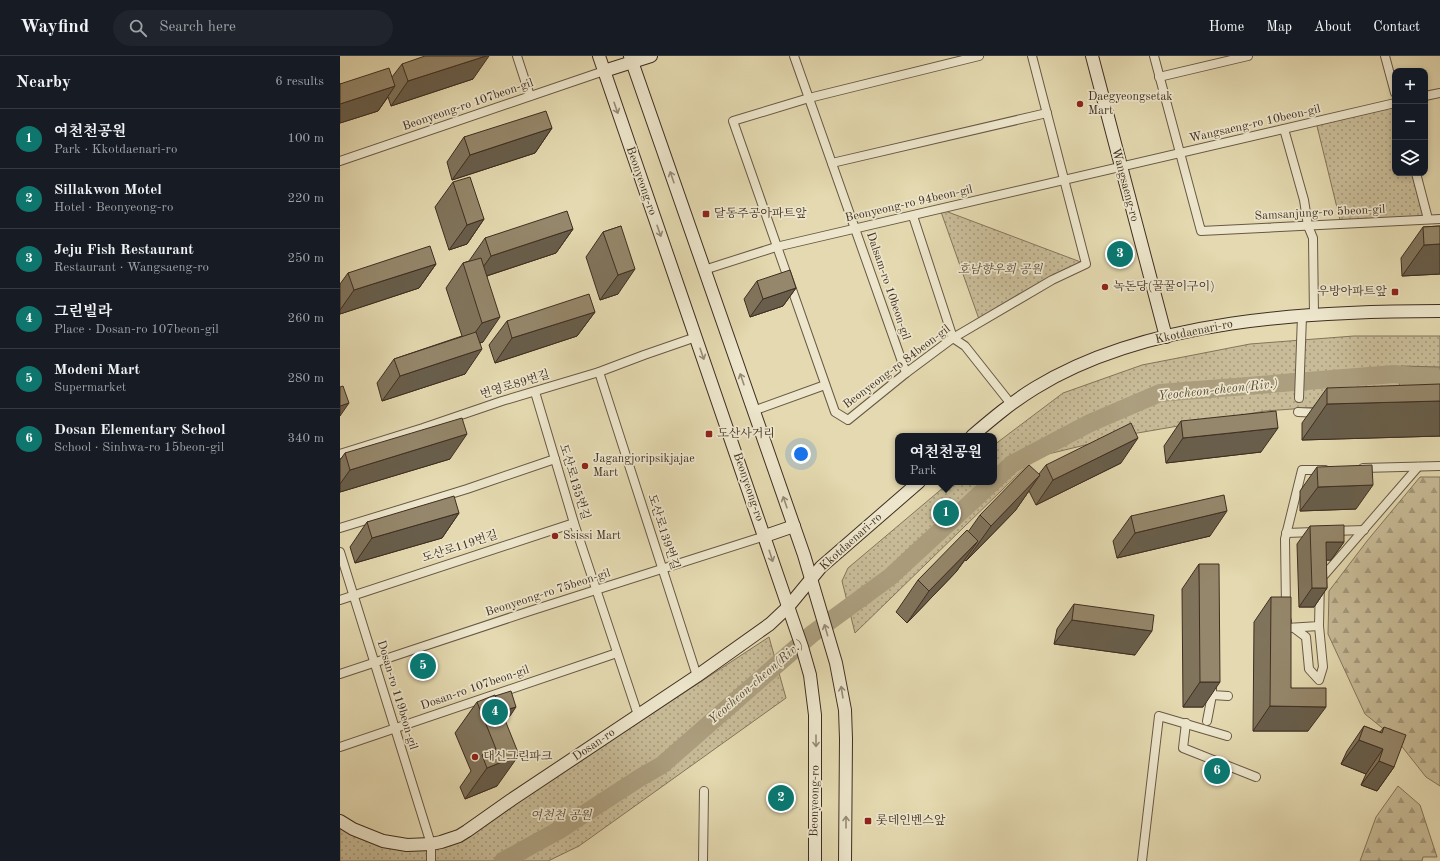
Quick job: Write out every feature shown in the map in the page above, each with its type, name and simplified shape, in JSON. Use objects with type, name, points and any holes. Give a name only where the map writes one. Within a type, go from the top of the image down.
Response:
[{"type":"main road","name":"Beonyeong-ro","points":[[599,56],[765,536],[810,675],[814,698],[816,740],[814,861]]},
{"type":"main road","points":[[604,71],[631,59],[651,56]]},
{"type":"main road","name":"Wangsaeng-ro","points":[[1092,56],[1166,337]]},
{"type":"main road","points":[[631,59],[794,526],[817,596],[836,663],[845,710],[846,861]]},
{"type":"main road","name":"Kkotdaenari-ro","points":[[976,433],[1011,404],[1035,388],[1063,373],[1094,359],[1166,337],[1218,326],[1302,316],[1399,311],[1440,311]]},
{"type":"main road","name":"Kkotdaenari-ro","points":[[790,612],[811,579],[832,557],[916,485]]},
{"type":"main road","points":[[765,536],[794,526]]},
{"type":"main road","name":"Dosan-ro","points":[[340,821],[353,829],[383,841],[407,845],[431,844],[450,839],[467,831],[697,676],[770,624],[790,612]]},
{"type":"street","points":[[517,56],[530,96]]},
{"type":"street","name":"Dalsam-ro 10beon-gil","points":[[794,56],[906,373]]},
{"type":"street","points":[[753,411],[825,385],[733,121],[809,98],[979,56]]},
{"type":"street","points":[[1032,56],[1064,180]]},
{"type":"street","points":[[1154,56],[1180,154]]},
{"type":"street","points":[[1159,77],[1248,56]]},
{"type":"street","points":[[1385,56],[1392,82]]},
{"type":"street","name":"Beonyeong-ro 107beon-gil","points":[[340,161],[604,71]]},
{"type":"street","points":[[1428,95],[1440,93]]},
{"type":"street","name":"Wangsaeng-ro 10beon-gil","points":[[1121,167],[1392,104]]},
{"type":"street","points":[[832,163],[1047,113]]},
{"type":"street","points":[[1284,129],[1304,200],[1308,226],[1313,238],[1314,315]]},
{"type":"street","name":"Samsanjung-ro 5beon-gil","points":[[1180,154],[1202,231],[1440,219]]},
{"type":"street","name":"Beonyeong-ro 94beon-gil","points":[[704,270],[776,247],[1121,167]]},
{"type":"street","points":[[1417,176],[1428,219]]},
{"type":"street","name":"Beonyeong-ro 84beon-gil","points":[[825,385],[835,412],[848,420],[906,373],[953,338],[1052,280],[1086,264],[1064,180]]},
{"type":"street","points":[[913,216],[953,338],[965,346],[1011,404]]},
{"type":"street","points":[[1299,398],[1302,316]]},
{"type":"street","name":"번영로89번길","points":[[340,454],[424,428],[502,401],[599,372],[696,337]]},
{"type":"street","name":"도산로139번길","points":[[599,372],[697,676]]},
{"type":"street","name":"도산로135번길","points":[[535,392],[574,523],[638,716]]},
{"type":"street","points":[[1298,412],[1330,413]]},
{"type":"street","points":[[340,528],[460,491],[554,459]]},
{"type":"street","points":[[1294,628],[1306,637],[1309,668],[1319,680],[1323,667],[1319,626],[1320,580],[1418,466]]},
{"type":"street","points":[[1356,468],[1440,466]]},
{"type":"street","points":[[1319,626],[1287,628],[1285,539],[1302,470],[1333,469]]},
{"type":"street","name":"도산로119번길","points":[[340,600],[574,523]]},
{"type":"street","points":[[1286,533],[1364,530]]},
{"type":"street","name":"Beonyeong-ro 75beon-gil","points":[[340,674],[765,536]]},
{"type":"street","name":"Dosan-ro 119beon-gil","points":[[340,552],[431,844],[431,861]]},
{"type":"street","name":"Dosan-ro 107beon-gil","points":[[340,747],[617,653]]},
{"type":"street","points":[[1207,721],[1212,695],[1212,672]]},
{"type":"street","points":[[1212,695],[1228,696]]},
{"type":"street","points":[[1142,861],[1159,716],[1227,736]]},
{"type":"street","points":[[1186,723],[1183,748],[1256,777]]},
{"type":"street","points":[[702,861],[704,790]]},
{"type":"green space","points":[[1392,104],[1392,176],[1417,176],[1428,219],[1341,224],[1316,122]]},
{"type":"green space","name":"호남향우회 공원","points":[[940,209],[1086,264],[980,322]]},
{"type":"green space","points":[[1354,336],[1440,336],[1440,404],[1390,402],[1265,411],[1126,435],[1036,457],[855,633],[842,581],[848,568],[946,485],[997,485],[997,443],[1063,393],[1142,365],[1250,344]]},
{"type":"green space","points":[[1420,477],[1440,477],[1440,786],[1426,777],[1396,739],[1365,714],[1328,634],[1329,591],[1367,541]]},
{"type":"green space","name":"여천천 공원","points":[[769,637],[786,698],[579,846],[548,861],[340,861],[340,822],[390,847],[467,835]]},
{"type":"green space","points":[[1398,786],[1420,805],[1437,857],[1423,857],[1422,861],[1360,861],[1376,817]]},
{"type":"water","points":[[1401,366],[1440,367],[1440,391],[1399,389]]},
{"type":"building","points":[[425,56],[486,56],[408,81],[402,64]]},
{"type":"building","points":[[389,68],[395,86],[340,104],[340,84]]},
{"type":"building","points":[[546,111],[552,128],[470,155],[464,137]]},
{"type":"building","points":[[470,177],[484,219],[467,225],[453,182]]},
{"type":"building","points":[[567,211],[573,229],[491,256],[485,238]]},
{"type":"building","points":[[621,226],[635,269],[618,275],[603,232]]},
{"type":"building","points":[[1440,226],[1440,244],[1424,245],[1423,227]]},
{"type":"building","points":[[430,246],[436,264],[354,290],[348,273]]},
{"type":"building","points":[[481,258],[500,317],[482,323],[463,263]]},
{"type":"building","points":[[790,270],[796,288],[763,299],[757,281]]},
{"type":"building","points":[[589,294],[595,312],[512,338],[507,321]]},
{"type":"building","points":[[476,332],[482,349],[400,376],[394,359]]},
{"type":"building","points":[[1440,384],[1440,401],[1327,404],[1327,388]]},
{"type":"building","points":[[343,386],[349,403],[340,406],[340,387]]},
{"type":"building","points":[[1276,411],[1278,428],[1183,438],[1181,421]]},
{"type":"building","points":[[462,418],[467,434],[350,470],[345,453]]},
{"type":"building","points":[[1131,423],[1138,438],[1053,480],[1046,465]]},
{"type":"building","points":[[1029,465],[1040,475],[991,526],[980,515]]},
{"type":"building","points":[[1372,465],[1373,485],[1318,487],[1317,467]]},
{"type":"building","points":[[1224,495],[1227,511],[1135,533],[1131,516]]},
{"type":"building","points":[[454,496],[459,513],[372,538],[367,522]]},
{"type":"building","points":[[1344,525],[1344,542],[1326,542],[1327,588],[1312,588],[1310,526]]},
{"type":"building","points":[[967,530],[978,541],[929,591],[918,580]]},
{"type":"building","points":[[1199,564],[1219,564],[1220,682],[1200,682]]},
{"type":"building","points":[[1271,597],[1291,597],[1291,688],[1326,688],[1326,707],[1270,706]]},
{"type":"building","points":[[1074,604],[1154,615],[1152,631],[1072,620]]},
{"type":"building","points":[[511,691],[516,707],[502,711],[495,696]]},
{"type":"building","points":[[495,695],[519,755],[487,768],[482,755],[496,749],[477,702]]},
{"type":"building","points":[[1364,726],[1382,733],[1384,727],[1406,735],[1394,767],[1379,761],[1383,749],[1359,740]]},
{"type":"waterway","name":"Yeocheon-cheon(Riv.)","points":[[997,478],[1012,464],[1090,423],[1160,393],[1394,374],[1440,379]]},
{"type":"waterway","name":"Yeocheon-cheon(Riv.)","points":[[503,861],[561,829],[662,765],[812,634],[890,577],[990,485]]},
{"type":"place","name":"Daegyeongsetak Mart","points":[[1080,104]]},
{"type":"place","name":"달동주공아파트앞","points":[[706,214]]},
{"type":"place","name":"Jeju Fish Restaurant","points":[[1120,254]]},
{"type":"place","name":"녹돈당(꿀꿀이구이)","points":[[1105,287]]},
{"type":"place","name":"우방아파트앞","points":[[1395,292]]},
{"type":"place","name":"도산사거리","points":[[709,434]]},
{"type":"place","name":"Jagangjoripsikjajae Mart","points":[[585,466]]},
{"type":"place","name":"여천천공원","points":[[946,513]]},
{"type":"place","name":"Ssissi Mart","points":[[555,536]]},
{"type":"place","name":"Modeni Mart","points":[[423,666]]},
{"type":"place","name":"그린빌라","points":[[495,712]]},
{"type":"place","name":"대신그린파크","points":[[475,757]]},
{"type":"place","name":"Dosan Elementary School","points":[[1217,771]]},
{"type":"place","name":"Sillakwon Motel","points":[[781,798]]},
{"type":"place","name":"롯데인벤스앞","points":[[868,821]]}]
